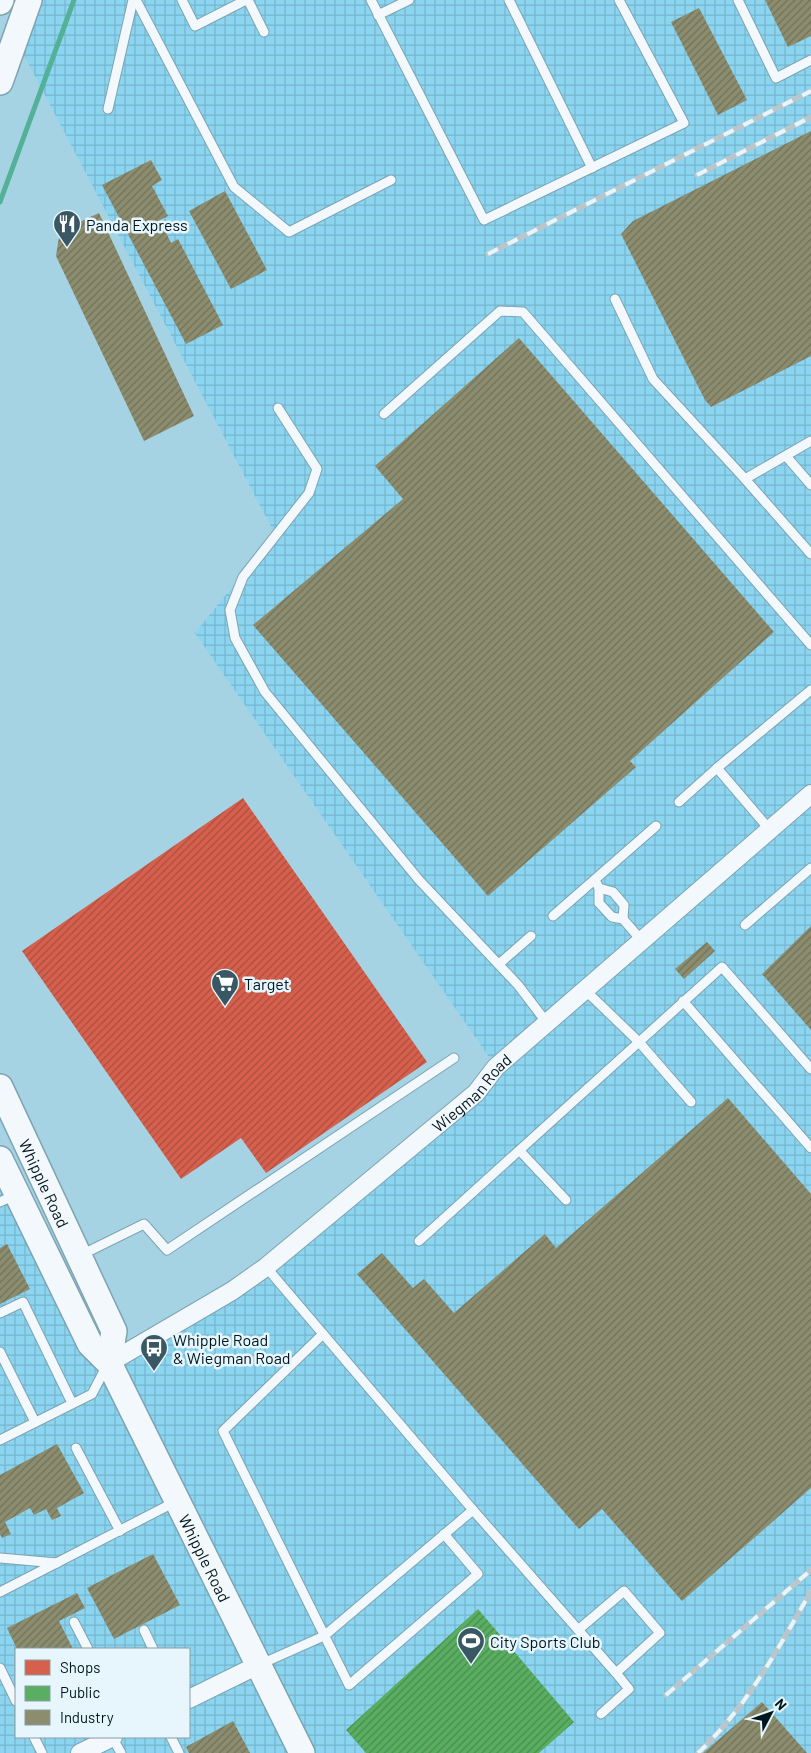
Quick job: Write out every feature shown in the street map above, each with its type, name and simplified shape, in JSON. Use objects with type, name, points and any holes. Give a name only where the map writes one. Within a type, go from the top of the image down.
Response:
[{"type":"main road","points":[[2,70],[29,0]]},
{"type":"main road","name":"Whipple Road","points":[[0,1087],[114,1331],[109,1363]]},
{"type":"main road","name":"Whipple Road","points":[[0,1159],[8,1198],[90,1344],[109,1363],[302,1753]]},
{"type":"street","name":"Wiegman Road","points":[[109,1363],[232,1291],[266,1266],[476,1093],[496,1067],[811,794]]},
{"type":"street","points":[[190,1699],[258,1665]]},
{"type":"street","points":[[80,1753],[111,1738]]},
{"type":"lane","points":[[108,109],[135,0]]},
{"type":"lane","points":[[135,0],[234,187],[289,232],[391,180]]},
{"type":"lane","points":[[182,0],[195,26],[247,0],[264,32]]},
{"type":"lane","points":[[371,0],[484,220],[684,124],[619,0]]},
{"type":"lane","points":[[378,15],[409,0]]},
{"type":"lane","points":[[509,0],[592,168]]},
{"type":"lane","points":[[738,0],[776,78],[811,60]]},
{"type":"lane","points":[[615,299],[653,379],[811,554]]},
{"type":"lane","points":[[384,414],[500,311],[522,312],[811,645]]},
{"type":"lane","points":[[278,408],[317,469],[309,494],[243,577],[230,610],[235,638],[265,692],[419,880],[518,985],[547,1023]]},
{"type":"lane","points":[[745,479],[811,442]]},
{"type":"lane","points":[[786,456],[811,485]]},
{"type":"lane","points":[[679,802],[811,690]]},
{"type":"lane","points":[[717,768],[770,830]]},
{"type":"lane","points":[[553,916],[596,884],[656,826]]},
{"type":"lane","points":[[745,924],[811,868]]},
{"type":"lane","points":[[596,884],[613,892],[624,905],[623,919]]},
{"type":"lane","points":[[596,884],[599,903],[612,917],[623,919],[642,940]]},
{"type":"lane","points":[[499,964],[531,936]]},
{"type":"lane","points":[[418,1241],[722,967],[811,1068]]},
{"type":"lane","points":[[585,990],[639,1042],[691,1102]]},
{"type":"lane","points":[[683,1001],[811,1148]]},
{"type":"lane","points":[[79,1256],[144,1224],[167,1250],[454,1058]]},
{"type":"lane","points":[[520,1151],[566,1200]]},
{"type":"lane","points":[[266,1266],[473,1510],[630,1689],[600,1714]]},
{"type":"lane","points":[[0,1312],[23,1302],[72,1403]]},
{"type":"lane","points":[[323,1334],[223,1431],[349,1685],[478,1574],[444,1534]]},
{"type":"lane","points":[[0,1352],[35,1422]]},
{"type":"lane","points":[[0,1440],[92,1394],[109,1363]]},
{"type":"lane","points":[[76,1448],[120,1531]]},
{"type":"lane","points":[[0,1592],[178,1501]]},
{"type":"lane","points":[[258,1665],[324,1636],[473,1510]]},
{"type":"lane","points":[[0,1558],[58,1563]]},
{"type":"lane","points":[[578,1630],[624,1591],[660,1633],[616,1673]]},
{"type":"lane","points":[[74,1622],[87,1648]]},
{"type":"lane","points":[[144,1630],[153,1648]]},
{"type":"lane","points":[[0,1668],[15,1699]]},
{"type":"lane","points":[[34,1738],[42,1753]]},
{"type":"lane","points":[[114,1738],[121,1753]]},
{"type":"lane","points":[[172,1738],[179,1753]]},
{"type":"shaded area","points":[[29,0],[811,0],[811,1753],[0,1753],[0,1159],[109,1363],[232,1291],[496,1067],[195,633],[275,534],[15,38]]},
{"type":"building: Shops","name":"Target","points":[[243,798],[427,1062],[266,1173],[241,1138],[181,1179],[22,951]]},
{"type":"building: Public","name":"City Sports Club","points":[[478,1609],[574,1722],[539,1753],[366,1753],[346,1730]]},
{"type":"building: Industry","points":[[765,0],[811,0],[811,36],[788,47]]},
{"type":"building: Industry","points":[[699,8],[747,100],[718,115],[671,22]]},
{"type":"building: Industry","points":[[811,131],[811,356],[711,407],[705,400],[621,234],[633,221]]},
{"type":"building: Industry","points":[[151,160],[162,180],[152,186],[168,216],[160,220],[171,243],[178,239],[223,325],[186,344],[102,185]]},
{"type":"building: Industry","points":[[225,191],[267,270],[231,289],[189,211]]},
{"type":"building: Industry","points":[[99,213],[194,416],[144,441],[56,256],[60,231]]},
{"type":"building: Industry","points":[[519,338],[774,632],[630,761],[636,767],[488,896],[253,625],[403,499],[375,466]]},
{"type":"building: Industry","points":[[811,926],[811,1030],[762,974]]},
{"type":"building: Industry","points":[[707,942],[715,951],[684,979],[675,969]]},
{"type":"building: Industry","points":[[728,1098],[811,1194],[811,1488],[682,1601],[602,1509],[579,1529],[357,1274],[382,1253],[413,1288],[424,1279],[454,1313],[545,1234],[556,1248]]},
{"type":"building: Industry","points":[[7,1244],[30,1289],[0,1304],[0,1248]]},
{"type":"building: Industry","points":[[57,1444],[84,1493],[57,1508],[61,1516],[52,1520],[46,1509],[34,1515],[30,1508],[5,1522],[11,1534],[2,1538],[0,1534],[0,1475]]},
{"type":"building: Industry","points":[[153,1554],[180,1605],[114,1639],[87,1588]]},
{"type":"building: Industry","points":[[77,1593],[85,1608],[59,1621],[72,1648],[17,1648],[7,1628]]},
{"type":"building: Industry","points":[[762,1702],[807,1753],[703,1753]]},
{"type":"building: Industry","points":[[233,1721],[250,1753],[189,1753],[186,1747]]},
{"type":"waterway","points":[[0,202],[74,0]]},
{"type":"railway","points":[[488,254],[811,91]]},
{"type":"railway","points":[[697,175],[811,117]]},
{"type":"railway","points":[[666,1695],[811,1570]]},
{"type":"railway","points":[[698,1753],[716,1735],[747,1697],[774,1656],[811,1591]]},
{"type":"place","name":"Panda Express","points":[[67,248]]},
{"type":"place","name":"Target","points":[[225,1007]]},
{"type":"place","name":"Whipple Road & Wiegman Road","points":[[154,1372]]},
{"type":"place","name":"City Sports Club","points":[[471,1665]]}]
